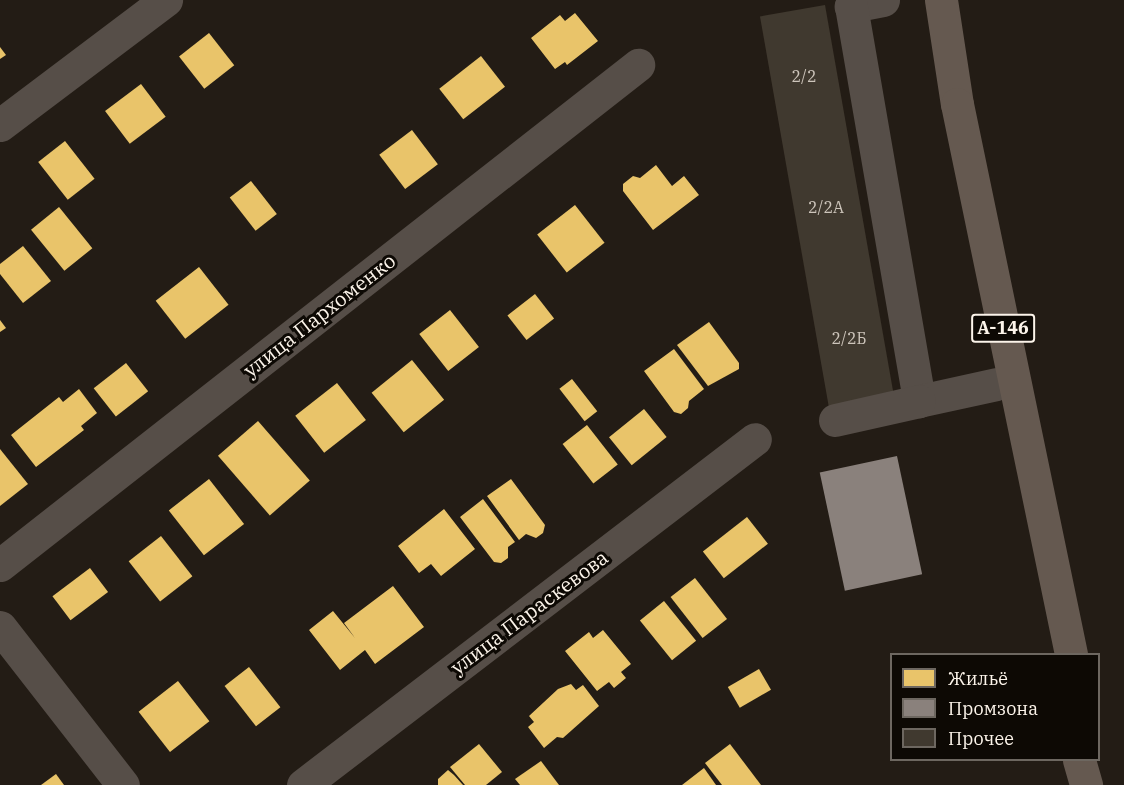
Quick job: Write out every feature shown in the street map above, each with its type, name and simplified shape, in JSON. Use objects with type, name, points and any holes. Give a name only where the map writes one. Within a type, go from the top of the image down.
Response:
[{"type":"highway","name":"А-146","points":[[924,0],[939,106],[1052,653]]},
{"type":"highway","name":"А-146","points":[[941,0],[957,104],[1071,653]]},
{"type":"highway","points":[[1080,761],[1086,785]]},
{"type":"highway","points":[[1099,761],[1105,785]]},
{"type":"street","points":[[0,125],[166,0]]},
{"type":"street","points":[[883,0],[851,6],[920,401]]},
{"type":"street","name":"улица Пархоменко","points":[[0,565],[638,65]]},
{"type":"street","points":[[835,420],[996,384]]},
{"type":"street","name":"улица Параскевова","points":[[303,785],[755,439]]},
{"type":"street","points":[[0,627],[123,785]]},
{"type":"building: Жильё","points":[[575,13],[598,41],[567,65],[565,62],[555,69],[531,38],[560,15],[565,21]]},
{"type":"building: Жильё","points":[[209,33],[234,65],[204,89],[179,56]]},
{"type":"building: Жильё","points":[[0,47],[6,55],[0,59]]},
{"type":"building: Жильё","points":[[481,56],[505,87],[463,119],[439,89]]},
{"type":"building: Жильё","points":[[141,84],[166,117],[130,144],[105,111]]},
{"type":"building: Жильё","points":[[412,130],[438,164],[405,189],[379,155]]},
{"type":"building: Жильё","points":[[65,141],[95,179],[68,200],[38,162]]},
{"type":"building: Жильё","points":[[656,165],[672,186],[684,176],[699,195],[653,230],[623,191],[623,184],[633,176],[640,178]]},
{"type":"building: Жильё","points":[[251,181],[277,214],[256,231],[230,198]]},
{"type":"building: Жильё","points":[[575,205],[605,243],[567,272],[537,235]]},
{"type":"building: Жильё","points":[[59,207],[92,248],[64,271],[31,230]]},
{"type":"building: Жильё","points":[[23,246],[51,281],[23,303],[0,274],[0,264]]},
{"type":"building: Жильё","points":[[199,267],[229,305],[185,339],[156,301]]},
{"type":"building: Жильё","points":[[535,294],[554,318],[527,340],[507,316]]},
{"type":"building: Жильё","points":[[450,310],[479,347],[448,371],[419,334]]},
{"type":"building: Жильё","points":[[0,320],[6,328],[0,332]]},
{"type":"building: Жильё","points":[[709,322],[739,363],[739,369],[708,386],[677,345]]},
{"type":"building: Жильё","points":[[674,349],[704,389],[689,401],[688,408],[681,414],[674,412],[644,371]]},
{"type":"building: Жильё","points":[[412,360],[444,400],[404,432],[372,393]]},
{"type":"building: Жильё","points":[[126,363],[148,391],[116,417],[94,388]]},
{"type":"building: Жильё","points":[[572,379],[597,411],[585,421],[559,389]]},
{"type":"building: Жильё","points":[[337,383],[366,420],[324,453],[295,416]]},
{"type":"building: Жильё","points":[[79,389],[97,413],[81,426],[84,430],[36,467],[11,435],[59,397],[63,402]]},
{"type":"building: Жильё","points":[[644,409],[667,437],[632,465],[609,437]]},
{"type":"building: Жильё","points":[[258,421],[310,481],[270,515],[218,456]]},
{"type":"building: Жильё","points":[[587,425],[618,464],[593,483],[563,444]]},
{"type":"building: Жильё","points":[[0,449],[28,484],[0,506]]},
{"type":"building: Жильё","points":[[209,479],[244,524],[204,555],[169,510]]},
{"type":"building: Жильё","points":[[511,479],[545,525],[543,533],[536,538],[526,534],[519,540],[487,496]]},
{"type":"building: Жильё","points":[[483,499],[515,542],[508,547],[508,558],[501,563],[494,562],[460,517]]},
{"type":"building: Жильё","points":[[444,509],[475,549],[441,576],[431,564],[419,573],[398,546]]},
{"type":"building: Жильё","points":[[747,517],[768,544],[724,578],[703,551]]},
{"type":"building: Жильё","points":[[161,536],[192,576],[160,601],[129,561]]},
{"type":"building: Жильё","points":[[90,568],[108,592],[71,620],[52,596]]},
{"type":"building: Жильё","points":[[695,578],[727,619],[703,638],[671,597]]},
{"type":"building: Жильё","points":[[393,586],[424,627],[375,664],[365,650],[340,670],[309,630],[333,611],[355,638],[344,623]]},
{"type":"building: Жильё","points":[[664,601],[696,641],[672,660],[640,621]]},
{"type":"building: Жильё","points":[[603,630],[631,664],[621,672],[626,678],[614,688],[609,682],[597,691],[565,651],[589,632],[593,638]]},
{"type":"building: Жильё","points":[[249,667],[280,707],[256,726],[225,686]]},
{"type":"building: Жильё","points":[[759,669],[771,690],[740,708],[728,687]]},
{"type":"building: Жильё","points":[[178,681],[209,721],[170,752],[139,712]]},
{"type":"building: Жильё","points":[[571,684],[576,690],[583,685],[599,706],[563,738],[557,737],[544,748],[528,727],[534,722],[529,716],[558,689]]},
{"type":"building: Жильё","points":[[479,744],[502,772],[486,785],[465,785],[450,767]]},
{"type":"building: Жильё","points":[[730,744],[761,785],[722,785],[705,763]]},
{"type":"building: Жильё","points":[[541,761],[559,785],[520,785],[515,779]]},
{"type":"building: Жильё","points":[[704,768],[716,785],[682,785]]},
{"type":"building: Жильё","points":[[448,770],[463,785],[438,785],[438,779]]},
{"type":"building: Жильё","points":[[56,774],[64,785],[41,785]]},
{"type":"building: Промзона","points":[[897,456],[922,574],[845,591],[820,472]]},
{"type":"building: Прочее","points":[[825,5],[894,397],[829,408],[760,16]]}]
